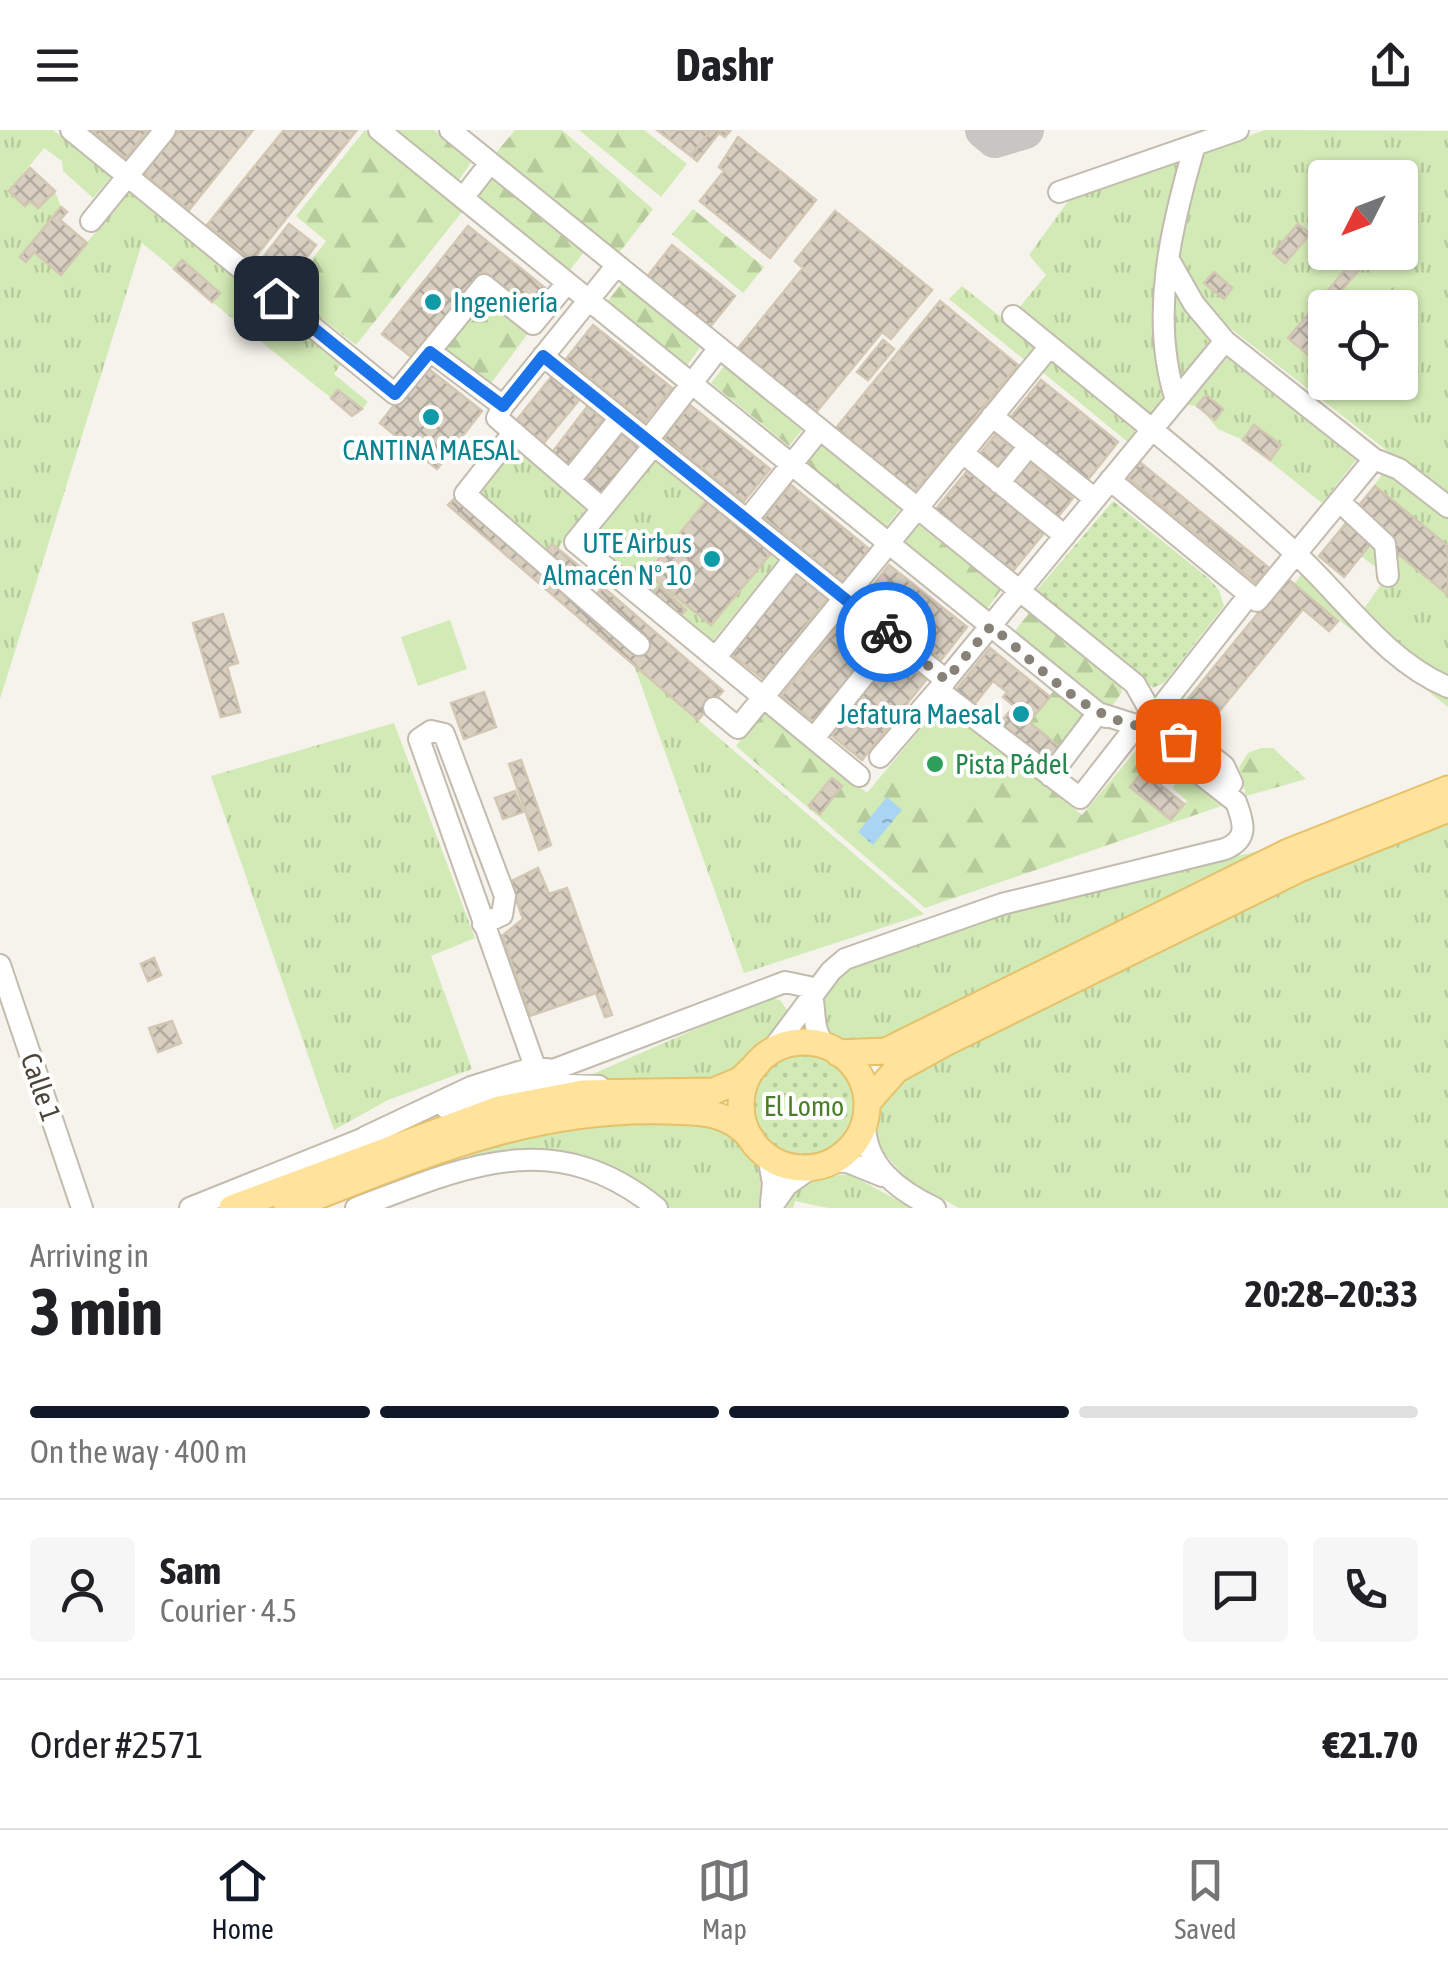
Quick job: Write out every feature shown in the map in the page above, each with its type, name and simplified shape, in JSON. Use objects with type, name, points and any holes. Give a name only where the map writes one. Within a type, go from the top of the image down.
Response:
[{"type":"main road","points":[[232,1208],[499,1109],[547,1097],[626,1091],[714,1091],[740,1080],[763,1058],[802,1042],[833,1050],[886,1051],[1271,860],[1448,789]]},
{"type":"main road","points":[[287,1208],[469,1139],[546,1118],[643,1110],[719,1114],[790,1167],[819,1166],[850,1149],[866,1113],[896,1070],[1282,876],[1448,810]]},
{"type":"main road","points":[[833,1050],[858,1072],[866,1113]]},
{"type":"main road","points":[[759,1147],[744,1122],[742,1094],[763,1058]]},
{"type":"street","points":[[71,130],[395,394],[484,285],[533,324],[549,349],[620,418],[894,638],[942,685],[1080,798],[1249,594]]},
{"type":"street","points":[[92,221],[165,130]]},
{"type":"street","points":[[379,130],[1098,713],[1142,722],[1237,802],[1244,834],[1237,844],[1225,849],[1020,898],[864,950],[832,971],[797,1020],[763,1058]]},
{"type":"street","points":[[450,130],[1134,684],[1142,722],[1237,802]]},
{"type":"street","points":[[1059,192],[1238,130]]},
{"type":"street","points":[[1176,400],[1164,363],[1169,260],[1173,220],[1195,145]]},
{"type":"street","points":[[463,198],[490,162]]},
{"type":"street","points":[[1169,260],[1194,304],[1225,342],[1374,459],[1400,469],[1448,507]]},
{"type":"street","points":[[602,508],[498,418],[503,406],[617,265]]},
{"type":"street","points":[[533,324],[567,283]]},
{"type":"street","points":[[1013,316],[1296,554],[1360,623],[1432,681],[1448,687]]},
{"type":"street","points":[[880,757],[1225,342]]},
{"type":"street","points":[[714,708],[738,728],[1050,346]]},
{"type":"street","points":[[719,348],[574,542],[860,776]]},
{"type":"street","points":[[430,352],[503,406]]},
{"type":"street","points":[[992,416],[1095,499]]},
{"type":"street","points":[[570,480],[620,418]]},
{"type":"street","points":[[747,520],[820,429]]},
{"type":"street","points":[[514,432],[465,494],[639,645]]},
{"type":"street","points":[[999,483],[1029,446]]},
{"type":"street","points":[[962,454],[1065,536]]},
{"type":"street","points":[[1110,480],[1258,601],[1374,459]]},
{"type":"street","points":[[1340,502],[1386,544],[1388,576]]},
{"type":"street","points":[[716,656],[794,559]]},
{"type":"street","points":[[584,597],[607,568]]},
{"type":"street","points":[[814,738],[894,638]]},
{"type":"street","points":[[1050,776],[1098,713]]},
{"type":"street","points":[[484,924],[502,914],[505,896],[444,734],[431,731],[419,739],[484,924],[535,1067]]},
{"type":"street","name":"Calle 1","points":[[0,966],[82,1208]]},
{"type":"street","points":[[365,1137],[471,1086],[535,1067],[553,1070],[770,987],[794,981],[813,994]]},
{"type":"street","points":[[770,987],[794,993],[797,1020]]},
{"type":"street","points":[[813,994],[811,1020],[833,1050]]},
{"type":"street","points":[[190,1208],[448,1107],[543,1084],[576,1082],[626,1091]]},
{"type":"street","points":[[866,1113],[871,1157],[895,1184]]},
{"type":"street","points":[[759,1147],[773,1184],[771,1208]]},
{"type":"street","points":[[356,1208],[485,1162],[545,1158],[603,1174],[657,1208]]},
{"type":"street","points":[[771,1208],[787,1185],[819,1166],[845,1161],[895,1184],[934,1208]]},
{"type":"green space","points":[[0,130],[53,130],[111,177],[93,198],[63,171],[62,161],[44,148],[9,191],[24,206],[30,201],[38,208],[55,191],[61,207],[20,256],[26,262],[34,252],[61,274],[129,192],[342,363],[334,374],[368,402],[362,409],[338,391],[331,398],[212,302],[219,294],[181,261],[174,269],[142,243],[0,699]]},
{"type":"green space","points":[[365,130],[462,212],[356,345],[287,292],[326,241],[296,216]]},
{"type":"green space","points":[[396,130],[434,130],[472,161],[459,180]]},
{"type":"green space","points":[[515,130],[562,130],[653,209],[619,253],[495,154]]},
{"type":"green space","points":[[579,130],[644,130],[687,164],[661,197]]},
{"type":"green space","points":[[1265,130],[1448,131],[1448,707],[1294,584],[1308,566],[1363,610],[1387,576],[1361,556],[1372,542],[1347,522],[1395,457],[1322,400],[1418,400],[1418,290],[1308,290],[1308,389],[1230,328],[1208,321],[1175,270],[1203,152]]},
{"type":"green space","points":[[1184,156],[1167,216],[1157,276],[1155,338],[1163,399],[1150,417],[1018,309],[1046,275],[1029,255],[1069,200]]},
{"type":"green space","points":[[493,176],[584,252],[570,270],[477,195]]},
{"type":"green space","points":[[693,209],[764,267],[743,293],[672,234]]},
{"type":"green space","points":[[1173,278],[1213,336],[1177,382],[1173,371]]},
{"type":"green space","points":[[622,283],[700,348],[687,365],[607,302]]},
{"type":"green space","points":[[962,286],[1034,344],[1036,351],[1027,362],[949,299]]},
{"type":"green space","points":[[486,296],[529,332],[489,386],[444,351]]},
{"type":"green space","points":[[1227,358],[1356,460],[1322,503],[1243,440],[1218,429],[1198,406],[1187,405]]},
{"type":"green space","points":[[1053,359],[1134,427],[1137,435],[1129,443],[1040,370]]},
{"type":"green space","points":[[725,365],[802,430],[789,446],[711,383]]},
{"type":"green space","points":[[515,444],[587,507],[558,549],[552,544],[545,553],[476,493]]},
{"type":"green space","points":[[822,445],[900,509],[886,527],[807,464]]},
{"type":"green space","points":[[656,457],[780,558],[711,643],[679,617],[686,609],[660,587],[652,594],[586,542]]},
{"type":"green space","points":[[1113,501],[1208,578],[1219,590],[1224,606],[1164,683],[1153,688],[1037,590]]},
{"type":"green space","points":[[919,525],[1001,590],[987,609],[904,543]]},
{"type":"green space","points":[[1030,612],[1119,682],[1122,692],[1111,708],[1014,632]]},
{"type":"green space","points":[[450,620],[467,669],[418,686],[401,637]]},
{"type":"green space","points":[[634,665],[924,914],[744,973]]},
{"type":"green space","points":[[1055,689],[1083,713],[1061,748],[1029,722]]},
{"type":"green space","points":[[941,704],[1082,815],[1143,742],[1171,764],[1157,783],[1171,820],[1187,801],[1172,788],[1184,774],[1224,805],[925,908],[736,746],[765,709],[867,793]]},
{"type":"green space","points":[[394,723],[475,938],[431,956],[472,1069],[388,1100],[334,1130],[211,776]]},
{"type":"green space","points":[[944,725],[999,769],[953,826],[898,781]]},
{"type":"green space","points":[[1273,748],[1306,779],[1246,796],[1239,767],[1248,753]]},
{"type":"green space","points":[[1448,820],[1448,1208],[959,1208],[907,1179],[877,1145],[878,1108],[910,1073],[1296,879]]},
{"type":"green space","points":[[1271,848],[880,1045],[850,1044],[825,1033],[819,1000],[830,983],[855,963],[968,921]]},
{"type":"green space","points":[[769,997],[780,1000],[789,1013],[745,1062],[723,1075],[677,1085],[586,1077]]},
{"type":"green space","name":"El Lomo","points":[[804,1052],[825,1056],[842,1068],[854,1085],[858,1106],[854,1127],[842,1144],[825,1156],[804,1160],[783,1156],[766,1144],[754,1127],[750,1106],[754,1085],[766,1068],[783,1056]]},
{"type":"green space","points":[[596,1121],[717,1124],[755,1159],[762,1179],[762,1208],[668,1208],[551,1156],[527,1152],[471,1158],[466,1149]]},
{"type":"green space","points":[[849,1174],[912,1208],[828,1208],[795,1201],[793,1208],[783,1208],[807,1179]]},
{"type":"water","points":[[887,797],[902,810],[873,845],[858,832]]},
{"type":"building","points":[[91,130],[148,130],[126,158]]},
{"type":"building","points":[[179,130],[253,130],[189,210],[144,174]]},
{"type":"building","points":[[284,130],[356,131],[252,261],[207,225]]},
{"type":"building","points":[[657,130],[711,130],[691,156]]},
{"type":"building","points":[[711,130],[730,131],[725,137],[719,133],[697,161],[691,156]]},
{"type":"building","points":[[738,137],[816,200],[770,258],[700,201],[724,171],[719,167]]},
{"type":"building","points":[[30,168],[55,191],[38,208],[30,201],[25,206],[9,191]]},
{"type":"building","points":[[61,207],[67,212],[60,220],[87,243],[61,275],[34,252],[26,262],[20,257]]},
{"type":"building","points":[[835,211],[932,290],[891,339],[882,332],[813,416],[735,352],[803,268],[795,261]]},
{"type":"building","points":[[289,224],[316,245],[285,285],[258,264]]},
{"type":"building","points":[[1298,224],[1308,232],[1285,263],[1273,253]]},
{"type":"building","name":"Ingeniería","points":[[468,226],[550,292],[534,312],[483,271],[414,359],[382,334]]},
{"type":"building","points":[[672,245],[735,296],[710,327],[647,277]]},
{"type":"building","points":[[182,260],[220,293],[212,302],[174,269]]},
{"type":"building","points":[[1345,270],[1359,270],[1342,290],[1328,290]]},
{"type":"building","points":[[1214,272],[1232,288],[1224,299],[1204,283]]},
{"type":"building","points":[[940,301],[1018,365],[914,492],[836,428]]},
{"type":"building","points":[[1308,314],[1308,355],[1288,338]]},
{"type":"building","points":[[593,325],[672,388],[645,422],[566,359]]},
{"type":"building","points":[[883,340],[894,349],[868,380],[857,372]]},
{"type":"building","name":"CANTINA MAESAL","points":[[425,366],[482,411],[437,469],[380,423]]},
{"type":"building","points":[[552,376],[580,399],[542,445],[515,422]]},
{"type":"building","points":[[1041,380],[1118,442],[1087,481],[1010,418]]},
{"type":"building","points":[[338,390],[362,409],[352,416],[331,398]]},
{"type":"building","points":[[1206,395],[1223,409],[1215,420],[1197,406]]},
{"type":"building","points":[[690,405],[770,469],[744,501],[664,438]]},
{"type":"building","points":[[587,407],[603,419],[567,466],[551,454]]},
{"type":"building","points":[[1254,425],[1281,445],[1270,460],[1243,440]]},
{"type":"building","points":[[622,434],[640,448],[602,495],[585,481]]},
{"type":"building","points":[[996,434],[1013,448],[995,470],[978,456]]},
{"type":"building","points":[[1136,459],[1269,568],[1256,583],[1123,474]]},
{"type":"building","points":[[1027,460],[1073,498],[1057,518],[1011,480]]},
{"type":"building","points":[[968,470],[1044,533],[1012,572],[935,510]]},
{"type":"building","points":[[791,485],[869,549],[843,582],[764,518]]},
{"type":"building","points":[[1375,486],[1448,546],[1448,595],[1351,515]]},
{"type":"building","name":"UTE Airbus Almacén Nº 10","points":[[713,493],[777,546],[711,625],[647,573]]},
{"type":"building","points":[[456,497],[641,656],[651,645],[595,596],[603,587],[723,691],[698,720],[448,505]]},
{"type":"building","points":[[1347,522],[1372,542],[1344,577],[1319,556]]},
{"type":"building","points":[[552,544],[590,575],[582,584],[545,553]]},
{"type":"building","points":[[889,565],[967,627],[941,660],[863,598]]},
{"type":"building","points":[[796,573],[827,599],[763,679],[731,654]]},
{"type":"building","points":[[1287,578],[1338,621],[1329,631],[1303,609],[1203,731],[1178,711]]},
{"type":"building","points":[[659,586],[686,610],[679,617],[652,594]]},
{"type":"building","points":[[223,614],[238,663],[227,666],[240,712],[221,717],[193,623]]},
{"type":"building","points":[[846,615],[879,642],[814,722],[781,696]]},
{"type":"building","name":"Jefatura Maesal","points":[[990,648],[1050,697],[1029,722],[1061,748],[1047,765],[998,725],[1014,706],[1003,697],[1007,692],[993,681],[973,706],[955,691]]},
{"type":"building","points":[[894,654],[926,680],[862,760],[830,734]]},
{"type":"building","points":[[484,692],[496,727],[464,739],[451,703]]},
{"type":"building","points":[[521,760],[551,845],[539,850],[509,764]]},
{"type":"building","points":[[1143,771],[1184,804],[1171,820],[1130,787]]},
{"type":"building","points":[[832,778],[842,786],[820,814],[809,805]]},
{"type":"building","points":[[515,791],[523,812],[503,819],[495,798]]},
{"type":"building","points":[[538,868],[549,894],[567,888],[612,1015],[605,1017],[596,993],[530,1016],[502,936],[523,919],[510,882]]},
{"type":"building","points":[[154,958],[161,975],[148,981],[141,964]]},
{"type":"building","points":[[172,1021],[181,1043],[158,1052],[149,1028]]},
{"type":"taxiway","points":[[984,130],[995,139],[1025,130]]},
{"type":"way so far","points":[[886,632],[946,680],[991,626],[1098,713],[1139,726],[1150,727],[1151,720],[1178,741]]},
{"type":"place","name":"Ingeniería","points":[[433,302]]},
{"type":"place","name":"CANTINA MAESAL","points":[[431,417]]},
{"type":"place","name":"UTE Airbus Almacén Nº 10","points":[[712,559]]},
{"type":"place","name":"Jefatura Maesal","points":[[1021,714]]},
{"type":"place","name":"Pista Pádel","points":[[935,764]]},
{"type":"route","points":[[276,298],[395,394],[430,352],[503,406],[543,356],[886,632]]}]
